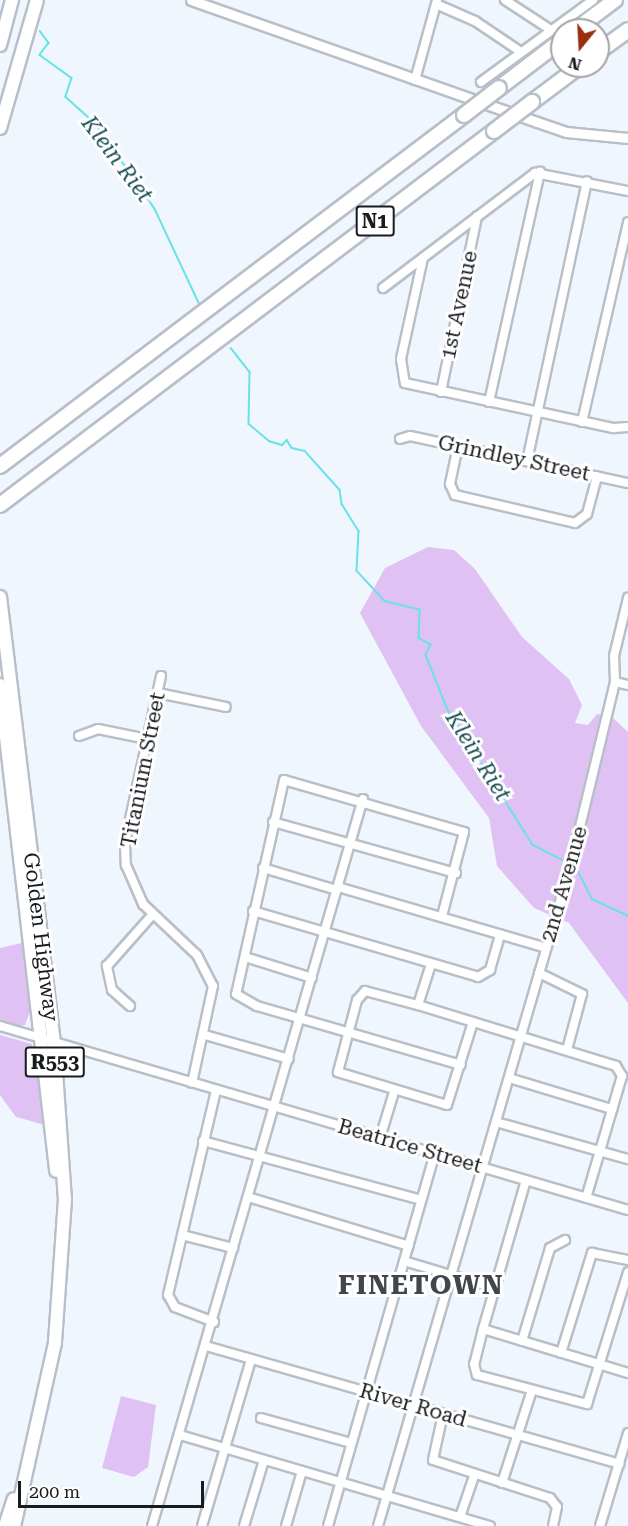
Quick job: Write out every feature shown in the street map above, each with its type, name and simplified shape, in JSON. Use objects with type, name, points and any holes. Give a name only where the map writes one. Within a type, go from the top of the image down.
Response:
[{"type":"highway","points":[[591,18],[615,0]]},
{"type":"highway","points":[[610,43],[628,30]]},
{"type":"highway","name":"N1","points":[[0,466],[499,88],[550,41]]},
{"type":"highway","name":"N1","points":[[0,505],[564,78]]},
{"type":"main road","points":[[0,45],[12,0]]},
{"type":"main road","points":[[0,128],[37,0]]},
{"type":"main road","name":"Golden Highway","points":[[0,597],[54,1043],[64,1154],[61,1288],[47,1392],[14,1526]]},
{"type":"main road","name":"Golden Highway","points":[[0,685],[38,1037],[54,1143],[54,1287],[32,1436],[5,1526]]},
{"type":"street","points":[[191,0],[462,98],[566,132],[628,138]]},
{"type":"street","points":[[505,0],[550,30]]},
{"type":"street","points":[[574,18],[593,0]]},
{"type":"street","points":[[415,80],[436,2],[475,21],[521,52]]},
{"type":"street","points":[[481,82],[521,52],[550,38]]},
{"type":"street","points":[[489,402],[540,172]]},
{"type":"street","points":[[383,288],[540,172],[628,191]]},
{"type":"street","points":[[527,461],[587,181]]},
{"type":"street","name":"1st Avenue","points":[[441,392],[477,217]]},
{"type":"street","points":[[582,422],[628,222]]},
{"type":"street","points":[[423,258],[399,371],[405,383],[582,422],[628,427]]},
{"type":"street","name":"Grindley Street","points":[[400,439],[410,436],[628,483]]},
{"type":"street","points":[[458,446],[450,484],[459,497],[580,523],[597,476]]},
{"type":"street","name":"2nd Avenue","points":[[378,1526],[546,948],[615,682],[614,656],[628,598]]},
{"type":"street","name":"Titanium Street","points":[[161,676],[125,842],[130,882],[153,914],[209,974],[213,986],[205,1035],[192,1083]]},
{"type":"street","points":[[615,682],[628,685]]},
{"type":"street","points":[[158,693],[226,707]]},
{"type":"street","points":[[79,736],[98,729],[147,739]]},
{"type":"street","points":[[442,916],[465,840],[460,829],[363,799],[287,779],[280,784],[237,998],[461,1065]]},
{"type":"street","points":[[152,1526],[214,1322],[233,1248],[276,1107],[363,799]]},
{"type":"street","points":[[273,822],[456,873]]},
{"type":"street","points":[[263,868],[442,916],[546,948]]},
{"type":"street","points":[[254,911],[431,964],[483,977],[500,934]]},
{"type":"street","points":[[129,1006],[112,990],[107,966],[153,914]]},
{"type":"street","points":[[245,957],[312,978]]},
{"type":"street","points":[[418,1005],[431,964]]},
{"type":"street","points":[[539,973],[582,994],[567,1050]]},
{"type":"street","points":[[473,1022],[447,1104],[394,1092],[339,1075],[347,1031],[363,992],[418,1005],[567,1050],[619,1068],[612,1109],[586,1198]]},
{"type":"street","name":"Beatrice Street","points":[[0,1026],[628,1210]]},
{"type":"street","points":[[205,1035],[289,1059]]},
{"type":"street","points":[[509,1078],[612,1109]]},
{"type":"street","points":[[214,1322],[168,1299],[216,1090]]},
{"type":"street","points":[[380,1138],[394,1092]]},
{"type":"street","points":[[496,1122],[628,1159]]},
{"type":"street","points":[[203,1141],[421,1200]]},
{"type":"street","points":[[328,1526],[435,1154]]},
{"type":"street","points":[[526,1180],[494,1288],[474,1372],[531,1393],[587,1404],[625,1292],[628,1272]]},
{"type":"street","points":[[248,1197],[409,1246]]},
{"type":"street","points":[[182,1235],[233,1248]]},
{"type":"street","points":[[522,1341],[550,1248],[564,1240]]},
{"type":"street","points":[[561,1353],[591,1256],[598,1251],[628,1260]]},
{"type":"street","points":[[404,1261],[494,1288]]},
{"type":"street","points":[[483,1329],[628,1373]]},
{"type":"street","name":"River Road","points":[[207,1346],[619,1464]]},
{"type":"street","points":[[202,1526],[251,1359]]},
{"type":"street","points":[[502,1483],[531,1393]]},
{"type":"street","points":[[443,1414],[433,1460],[474,1476],[554,1501],[553,1526]]},
{"type":"street","points":[[261,1418],[351,1443]]},
{"type":"street","points":[[600,1526],[628,1433]]},
{"type":"street","points":[[180,1435],[490,1526]]},
{"type":"street","points":[[244,1526],[264,1461]]},
{"type":"street","points":[[286,1526],[302,1471]]},
{"type":"street","points":[[460,1517],[474,1476]]},
{"type":"shaded area","points":[[428,547],[454,550],[475,569],[522,637],[569,679],[582,705],[575,723],[588,725],[597,714],[611,716],[628,732],[628,1003],[569,923],[534,908],[497,866],[489,818],[421,726],[360,613],[385,568]]},
{"type":"shaded area","points":[[22,943],[30,1012],[25,1025],[12,1027],[0,1023],[0,948]]},
{"type":"shaded area","points":[[0,1035],[32,1044],[45,1125],[16,1117],[0,1095]]},
{"type":"shaded area","points":[[121,1396],[156,1405],[148,1467],[134,1477],[102,1468]]},
{"type":"waterway","name":"Klein Riet","points":[[40,31],[49,43],[40,55],[72,78],[66,97],[96,124],[155,209],[200,305]]},
{"type":"waterway","name":"Klein Riet","points":[[231,348],[250,372],[249,424],[269,441],[282,445],[287,440],[292,448],[305,451],[340,490],[342,504],[359,531],[357,571],[385,601],[420,610],[419,638],[431,645],[426,655],[448,710],[533,845],[567,862]]},
{"type":"waterway","name":"Klein Riet","points":[[575,865],[592,899],[628,916]]},
{"type":"district","name":"FINETOWN","points":[[421,1286]]}]
